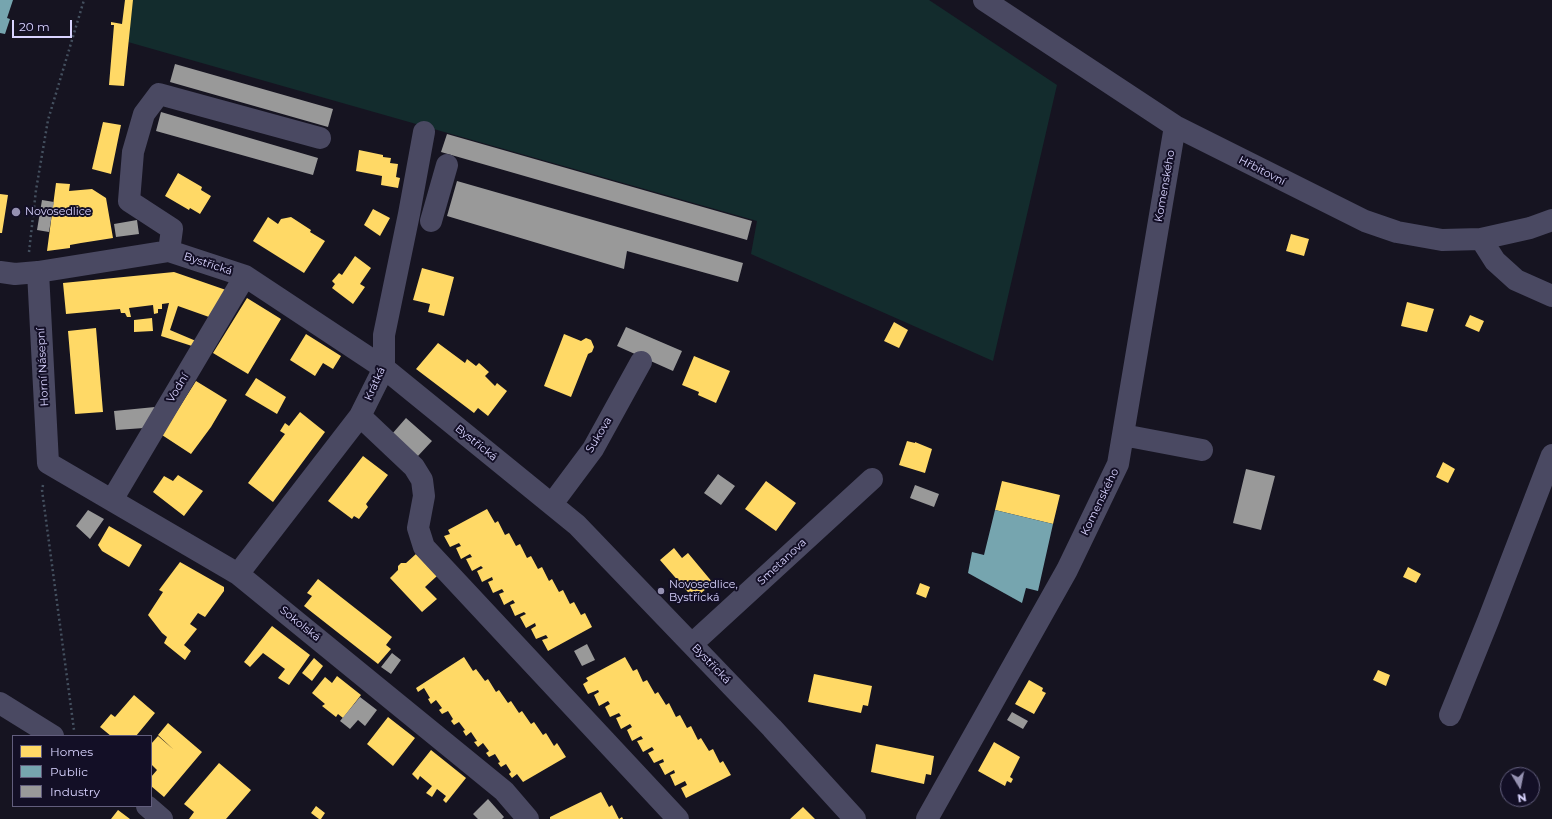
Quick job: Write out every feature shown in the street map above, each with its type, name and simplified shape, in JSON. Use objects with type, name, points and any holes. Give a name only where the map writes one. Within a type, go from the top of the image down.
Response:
[{"type":"street","name":"Hřbitovní","points":[[984,0],[1175,126],[1365,221],[1397,232],[1442,240],[1481,239],[1530,228],[1552,220]]},
{"type":"street","points":[[169,251],[172,229],[128,201],[133,152],[137,137],[144,114],[159,94],[320,138]]},
{"type":"street","name":"Komenského","points":[[927,819],[1067,570],[1118,464],[1175,126]]},
{"type":"street","name":"Krátká","points":[[238,574],[360,416],[384,368],[384,335],[424,132]]},
{"type":"street","points":[[432,221],[447,165]]},
{"type":"street","points":[[1481,239],[1495,261],[1516,280],[1552,296]]},
{"type":"street","name":"Bystřická","points":[[0,272],[15,274],[32,272],[169,251],[245,276],[384,368],[577,525],[772,728],[856,819]]},
{"type":"street","name":"Horní Násepní","points":[[32,272],[48,463]]},
{"type":"street","name":"Vodní","points":[[112,500],[245,276]]},
{"type":"street","name":"Sukova","points":[[552,504],[593,449],[641,362]]},
{"type":"street","points":[[360,416],[414,467],[422,480],[424,496],[418,528],[424,547],[678,819]]},
{"type":"street","points":[[1123,435],[1202,450]]},
{"type":"street","points":[[1450,715],[1552,455]]},
{"type":"street","name":"Sokolská","points":[[48,463],[238,574],[504,792],[528,819]]},
{"type":"street","name":"Smetanova","points":[[692,644],[872,479]]},
{"type":"street","points":[[0,703],[51,735]]},
{"type":"street","points":[[148,807],[162,819]]},
{"type":"path","points":[[32,272],[36,190],[48,120],[84,0]]},
{"type":"path","points":[[48,463],[42,490],[74,735]]},
{"type":"green space","points":[[133,0],[929,0],[1057,85],[993,361],[751,254],[757,221],[128,42]]},
{"type":"building: Homes","points":[[125,0],[133,0],[124,86],[109,85],[114,25],[111,25],[111,22],[122,24]]},
{"type":"building: Homes","points":[[103,122],[121,125],[111,174],[92,169]]},
{"type":"building: Homes","points":[[359,150],[383,155],[383,157],[391,158],[390,163],[398,164],[396,177],[400,178],[398,188],[381,185],[382,176],[356,171]]},
{"type":"building: Homes","points":[[178,173],[202,187],[201,190],[211,196],[200,214],[190,208],[189,210],[165,196]]},
{"type":"building: Homes","points":[[56,183],[70,184],[69,191],[92,189],[106,198],[113,238],[70,245],[70,248],[47,251]]},
{"type":"building: Homes","points":[[0,194],[8,195],[2,233],[0,233]]},
{"type":"building: Homes","points":[[373,209],[390,218],[380,236],[364,225]]},
{"type":"building: Homes","points":[[268,217],[278,224],[281,219],[291,217],[311,230],[310,232],[325,241],[304,273],[253,241]]},
{"type":"building: Homes","points":[[1291,234],[1309,239],[1304,256],[1286,251]]},
{"type":"building: Homes","points":[[355,256],[371,268],[360,284],[365,287],[353,304],[332,288],[335,284],[332,281],[339,273],[342,275]]},
{"type":"building: Homes","points":[[422,268],[454,277],[444,316],[428,312],[430,304],[413,300]]},
{"type":"building: Homes","points":[[174,272],[226,290],[209,317],[178,306],[170,330],[196,341],[192,346],[161,336],[169,303],[162,304],[162,309],[158,309],[158,313],[154,314],[153,305],[129,308],[131,317],[127,317],[125,313],[121,313],[120,309],[66,314],[63,283]]},
{"type":"building: Homes","points":[[247,298],[281,319],[248,374],[213,353]]},
{"type":"building: Homes","points":[[1407,302],[1434,309],[1427,332],[1401,326]]},
{"type":"building: Homes","points":[[1470,315],[1484,321],[1479,332],[1465,326]]},
{"type":"building: Homes","points":[[152,318],[153,331],[134,332],[134,320]]},
{"type":"building: Homes","points":[[894,322],[908,330],[899,348],[884,341]]},
{"type":"building: Homes","points":[[96,328],[103,412],[75,414],[68,331]]},
{"type":"building: Homes","points":[[306,334],[341,356],[333,369],[323,363],[315,376],[290,360]]},
{"type":"building: Homes","points":[[564,334],[581,341],[586,338],[591,340],[594,347],[592,352],[588,354],[571,397],[544,386]]},
{"type":"building: Homes","points":[[438,343],[465,363],[467,359],[476,366],[479,363],[489,372],[485,376],[495,386],[497,383],[507,391],[488,416],[478,408],[474,413],[416,369]]},
{"type":"building: Homes","points":[[694,356],[730,371],[716,403],[698,395],[699,392],[682,385]]},
{"type":"building: Homes","points":[[256,378],[286,397],[277,414],[245,395]]},
{"type":"building: Homes","points":[[196,381],[227,400],[211,427],[191,454],[162,435]]},
{"type":"building: Homes","points":[[300,412],[325,432],[273,502],[248,483],[285,434],[280,431],[285,423],[289,426]]},
{"type":"building: Homes","points":[[907,441],[915,442],[932,449],[925,473],[899,465]]},
{"type":"building: Homes","points":[[363,456],[388,475],[366,504],[368,507],[359,519],[354,516],[352,519],[328,501]]},
{"type":"building: Homes","points":[[1443,462],[1455,469],[1448,483],[1436,477]]},
{"type":"building: Homes","points":[[178,475],[203,491],[184,516],[153,492],[164,476],[173,481]]},
{"type":"building: Homes","points":[[766,481],[796,503],[776,531],[745,509]]},
{"type":"building: Homes","points":[[1002,481],[1060,495],[1053,524],[995,510]]},
{"type":"building: Homes","points":[[487,509],[495,523],[498,521],[505,535],[509,533],[516,546],[520,544],[527,558],[531,556],[538,569],[542,567],[549,581],[552,579],[559,592],[563,590],[570,604],[574,602],[581,615],[585,613],[592,627],[548,651],[542,640],[548,638],[546,635],[536,639],[531,629],[536,626],[535,623],[526,628],[520,617],[526,614],[524,612],[515,616],[510,605],[515,603],[513,600],[504,605],[499,594],[504,592],[502,589],[493,593],[488,582],[493,580],[492,577],[482,582],[477,571],[483,568],[481,566],[472,571],[466,559],[472,557],[470,554],[461,559],[456,548],[461,546],[459,543],[450,547],[444,536],[450,534],[448,530]]},
{"type":"building: Homes","points":[[109,526],[142,545],[129,567],[102,551],[98,545]]},
{"type":"building: Homes","points":[[674,548],[682,558],[688,553],[713,583],[694,599],[660,560]]},
{"type":"building: Homes","points":[[416,554],[437,576],[425,587],[437,599],[422,612],[390,578],[398,570],[398,566],[401,563],[406,563]]},
{"type":"building: Homes","points":[[180,562],[224,587],[224,591],[205,617],[198,613],[190,624],[197,629],[184,645],[191,651],[185,660],[164,643],[167,637],[148,615],[163,592],[159,590]]},
{"type":"building: Homes","points":[[1408,567],[1421,574],[1416,583],[1403,577]]},
{"type":"building: Homes","points":[[318,579],[392,637],[386,645],[391,649],[378,664],[304,606],[312,596],[307,593]]},
{"type":"building: Homes","points":[[920,583],[930,587],[926,598],[916,594]]},
{"type":"building: Homes","points":[[272,626],[310,655],[289,685],[278,678],[285,669],[263,653],[250,667],[244,662]]},
{"type":"building: Homes","points":[[464,657],[473,671],[476,669],[485,681],[488,679],[496,692],[499,690],[508,703],[511,701],[519,713],[522,711],[531,724],[534,722],[543,735],[546,733],[554,746],[557,743],[566,757],[523,782],[517,774],[512,778],[509,774],[511,772],[506,764],[501,767],[495,754],[489,757],[486,753],[489,751],[483,743],[478,747],[474,742],[477,741],[471,732],[466,736],[463,731],[465,730],[459,722],[454,725],[451,721],[453,719],[448,711],[442,714],[439,710],[442,708],[436,700],[431,704],[428,699],[430,698],[424,688],[418,692],[416,688]]},
{"type":"building: Homes","points":[[625,657],[633,671],[637,669],[643,682],[647,680],[655,694],[658,692],[666,705],[669,703],[676,717],[680,715],[687,728],[691,726],[698,740],[701,738],[709,751],[713,749],[720,763],[723,761],[731,775],[686,798],[681,788],[687,785],[685,781],[675,786],[670,775],[675,773],[674,770],[665,775],[659,764],[664,762],[663,759],[654,763],[648,753],[654,750],[652,747],[643,752],[637,741],[643,739],[641,736],[632,741],[627,730],[632,727],[630,724],[621,729],[616,718],[621,716],[619,713],[610,717],[605,707],[610,704],[608,701],[599,706],[594,695],[599,692],[598,690],[588,694],[583,684],[588,681],[586,678]]},
{"type":"building: Homes","points":[[314,658],[323,666],[312,681],[302,673]]},
{"type":"building: Homes","points":[[1378,670],[1390,675],[1386,686],[1373,680]]},
{"type":"building: Homes","points":[[814,674],[872,686],[868,706],[863,705],[861,713],[808,702]]},
{"type":"building: Homes","points":[[337,676],[361,695],[343,718],[338,714],[336,717],[322,706],[325,704],[312,693],[325,677],[332,683]]},
{"type":"building: Homes","points":[[1029,680],[1043,688],[1042,691],[1046,693],[1034,714],[1015,704]]},
{"type":"building: Homes","points":[[134,695],[155,713],[137,735],[110,735],[100,727],[111,714],[115,717]]},
{"type":"building: Homes","points":[[388,717],[415,738],[393,766],[367,744]]},
{"type":"building: Homes","points":[[168,723],[202,752],[164,797],[152,787],[152,776],[157,770],[152,765],[152,743],[158,736],[174,750],[158,735]]},
{"type":"building: Homes","points":[[994,742],[1020,757],[1010,777],[1013,779],[1011,783],[1007,781],[1005,786],[978,771]]},
{"type":"building: Homes","points":[[876,744],[934,756],[931,775],[926,774],[924,784],[871,772]]},
{"type":"building: Homes","points":[[431,750],[466,778],[446,803],[443,800],[446,796],[437,789],[432,797],[426,793],[432,786],[420,776],[418,780],[412,774]]},
{"type":"building: Homes","points":[[219,763],[251,790],[226,819],[189,819],[194,812],[184,804]]},
{"type":"building: Homes","points":[[601,792],[609,807],[612,805],[619,819],[550,819],[550,817]]},
{"type":"building: Homes","points":[[316,806],[325,813],[321,819],[311,813]]},
{"type":"building: Homes","points":[[803,807],[815,819],[790,819]]},
{"type":"building: Homes","points":[[118,810],[130,819],[111,819]]},
{"type":"building: Public","points":[[0,0],[13,0],[7,18],[10,19],[5,34],[0,33]]},
{"type":"building: Public","points":[[995,510],[1053,524],[1038,591],[1026,588],[1022,603],[968,573],[972,552],[984,555]]},
{"type":"building: Industry","points":[[175,64],[333,109],[328,127],[170,82]]},
{"type":"building: Industry","points":[[161,112],[318,158],[313,175],[156,131]]},
{"type":"building: Industry","points":[[447,134],[752,221],[747,240],[441,152]]},
{"type":"building: Industry","points":[[457,181],[743,263],[738,282],[627,251],[624,269],[447,216]]},
{"type":"building: Industry","points":[[42,200],[54,202],[49,232],[37,230]]},
{"type":"building: Industry","points":[[137,220],[139,234],[116,237],[114,224]]},
{"type":"building: Industry","points":[[626,327],[682,351],[673,371],[617,346]]},
{"type":"building: Industry","points":[[155,407],[144,428],[116,430],[114,411]]},
{"type":"building: Industry","points":[[406,418],[432,441],[417,457],[392,434]]},
{"type":"building: Industry","points":[[1246,469],[1275,476],[1261,530],[1233,523]]},
{"type":"building: Industry","points":[[718,474],[735,486],[721,505],[704,493]]},
{"type":"building: Industry","points":[[915,485],[939,494],[934,507],[910,498]]},
{"type":"building: Industry","points":[[88,510],[104,519],[90,539],[76,526]]},
{"type":"building: Industry","points":[[587,644],[595,660],[582,666],[574,651]]},
{"type":"building: Industry","points":[[392,653],[401,660],[391,674],[381,667]]},
{"type":"building: Industry","points":[[360,697],[377,710],[365,726],[358,720],[350,729],[340,721]]},
{"type":"building: Industry","points":[[1012,712],[1028,721],[1023,729],[1007,720]]},
{"type":"building: Industry","points":[[488,799],[504,817],[502,819],[478,819],[473,814]]},
{"type":"place","name":"Novosedlice","points":[[16,212]]},
{"type":"place","name":"Novosedlice, Bystřická","points":[[661,591]]}]
